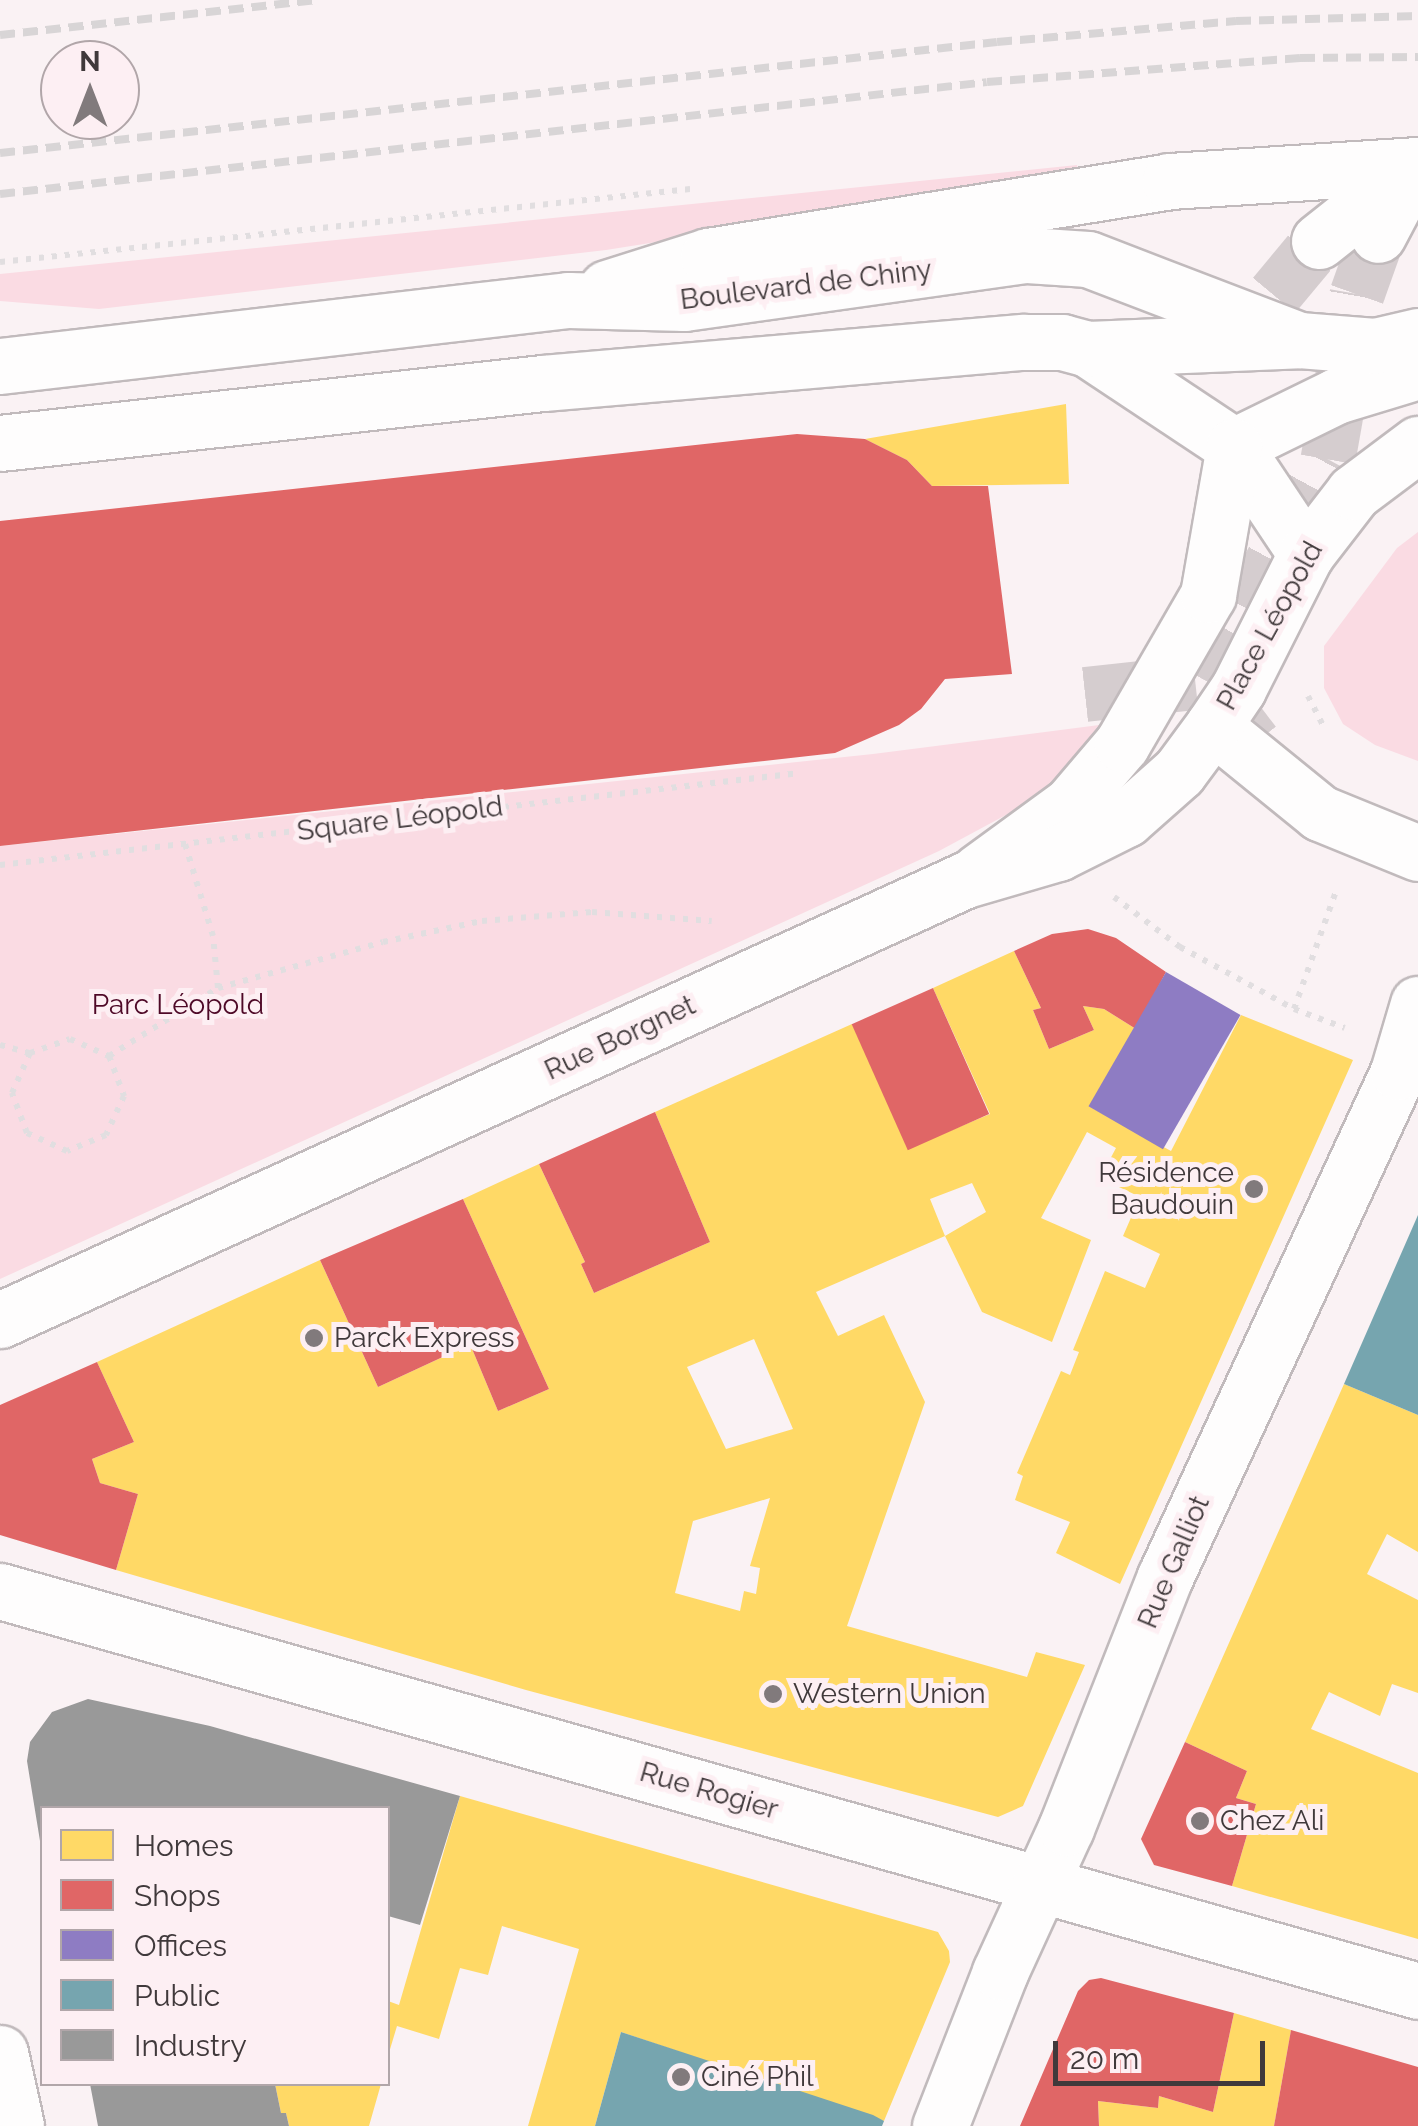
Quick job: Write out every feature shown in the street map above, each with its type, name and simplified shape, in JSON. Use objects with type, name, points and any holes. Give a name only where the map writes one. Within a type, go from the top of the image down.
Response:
[{"type":"main road","points":[[1378,235],[1417,165]]},
{"type":"main road","points":[[1319,241],[1417,165]]},
{"type":"main road","points":[[568,300],[708,256],[1170,181],[1417,165]]},
{"type":"main road","name":"Boulevard de Chiny","points":[[0,366],[568,300],[684,304],[1027,255],[1088,259],[1298,340],[1374,346],[1418,336]]},
{"type":"main road","points":[[1088,350],[1298,340]]},
{"type":"main road","points":[[0,443],[543,382],[1062,342],[1088,350],[1234,446],[1306,554]]},
{"type":"main road","points":[[1234,446],[1336,396],[1418,372]]},
{"type":"main road","name":"Place Léopold","points":[[1418,444],[1354,492],[1306,554],[1238,689],[1214,726],[1284,788],[1320,813],[1418,853]]},
{"type":"main road","points":[[965,880],[1035,833],[1095,779],[1122,744],[1208,595],[1234,446]]},
{"type":"main road","points":[[1163,673],[1214,726]]},
{"type":"main road","name":"Rue Borgnet","points":[[0,1320],[965,880],[1092,839],[1151,799],[1179,772],[1214,726]]},
{"type":"main road","name":"Rue Galliot","points":[[940,2126],[1164,1576],[1398,1072],[1411,1027]]},
{"type":"main road","name":"Rue Rogier","points":[[0,1591],[1418,1991]]},
{"type":"main road","points":[[0,2053],[16,2126]]},
{"type":"path","points":[[1304,681],[1310,707],[1327,732]]},
{"type":"path","name":"Square Léopold","points":[[0,865],[800,773]]},
{"type":"path","points":[[1294,1009],[1357,831]]},
{"type":"path","points":[[186,844],[213,936],[218,988]]},
{"type":"path","points":[[1058,853],[1180,946],[1294,1009],[1411,1027]]},
{"type":"path","points":[[110,1056],[218,988],[383,942],[482,920],[592,912],[719,921]]},
{"type":"path","points":[[0,1045],[30,1053],[70,1038],[110,1056],[124,1096],[106,1135],[66,1151],[27,1133],[12,1093],[30,1053]]},
{"type":"green space","points":[[1077,165],[1079,175],[606,250],[99,309],[0,301],[0,274]]},
{"type":"green space","points":[[1418,532],[1418,761],[1375,745],[1343,724],[1324,688],[1324,646],[1397,548]]},
{"type":"green space","name":"Parc Léopold","points":[[1107,724],[1091,752],[1021,807],[939,851],[0,1279],[0,846],[873,754]]},
{"type":"building: Homes","points":[[1066,404],[1069,484],[932,486],[907,460],[865,439]]},
{"type":"building: Homes","points":[[1014,951],[1041,1008],[1033,1010],[1049,1049],[1094,1030],[1083,1006],[1104,1009],[1136,1029],[1094,1109],[1171,1151],[1241,1015],[1353,1060],[1120,1584],[1056,1553],[1070,1522],[1015,1500],[1023,1476],[1017,1473],[1061,1371],[1070,1375],[1079,1352],[1073,1350],[1105,1271],[1145,1288],[1160,1254],[1123,1236],[1140,1197],[1100,1178],[1116,1148],[1087,1132],[1041,1218],[1091,1240],[1052,1342],[982,1312],[945,1236],[816,1292],[838,1336],[884,1315],[925,1402],[847,1626],[1027,1677],[1036,1652],[1085,1665],[1023,1806],[998,1817],[526,1690],[116,1570],[138,1494],[100,1483],[92,1459],[134,1442],[97,1362],[320,1260],[378,1387],[447,1355],[441,1344],[465,1332],[498,1411],[549,1389],[463,1199],[539,1164],[585,1262],[581,1264],[594,1293],[710,1242],[655,1112],[852,1024],[909,1148],[990,1114],[933,988]],"holes":[[[972,1183],[986,1212],[945,1236],[930,1199]],[[754,1339],[793,1429],[726,1449],[687,1367]],[[770,1498],[750,1566],[760,1568],[756,1594],[744,1591],[740,1611],[675,1593],[693,1521]]]},
{"type":"building: Homes","points":[[1344,1384],[1418,1415],[1418,1552],[1387,1534],[1367,1574],[1418,1600],[1418,1693],[1392,1684],[1380,1716],[1329,1692],[1311,1729],[1418,1773],[1418,1939],[1232,1886],[1256,1804],[1236,1798],[1247,1771],[1185,1742]]},
{"type":"building: Homes","points":[[460,1796],[938,1932],[949,1951],[950,1962],[884,2121],[621,2032],[595,2126],[528,2126],[579,1949],[502,1926],[488,1975],[460,1968],[439,2039],[397,2026],[390,2049],[390,2002],[399,2005]]},
{"type":"building: Homes","points":[[1234,2013],[1291,2030],[1274,2126],[1099,2126],[1098,2101],[1158,2108],[1159,2096],[1213,2112]]},
{"type":"building: Homes","points":[[275,2086],[380,2086],[369,2126],[289,2126],[286,2113],[281,2113]]},
{"type":"building: Shops","points":[[797,434],[865,439],[907,460],[932,486],[988,486],[1012,674],[945,679],[921,709],[899,725],[835,753],[0,846],[0,521]]},
{"type":"building: Shops","points":[[1088,929],[1116,938],[1166,972],[1136,1029],[1104,1009],[1083,1006],[1094,1030],[1049,1049],[1033,1010],[1041,1008],[1014,951],[1052,934]]},
{"type":"building: Shops","points":[[933,988],[989,1114],[908,1150],[852,1024]]},
{"type":"building: Shops","points":[[655,1112],[710,1242],[594,1293],[581,1264],[585,1262],[539,1164]]},
{"type":"building: Shops","points":[[463,1199],[549,1389],[498,1411],[465,1332],[441,1344],[447,1355],[378,1387],[320,1260]]},
{"type":"building: Shops","points":[[97,1362],[134,1442],[92,1459],[100,1483],[138,1494],[116,1570],[0,1535],[0,1405]]},
{"type":"building: Shops","name":"Chez Ali","points":[[1185,1742],[1247,1771],[1236,1798],[1256,1804],[1232,1886],[1154,1865],[1141,1839]]},
{"type":"building: Shops","points":[[1101,1978],[1234,2013],[1213,2112],[1159,2096],[1158,2108],[1098,2101],[1099,2126],[1020,2126],[1078,1991],[1089,1980]]},
{"type":"building: Shops","points":[[1291,2030],[1418,2067],[1418,2126],[1274,2126]]},
{"type":"building: Offices","points":[[1166,972],[1240,1015],[1163,1149],[1088,1106]]},
{"type":"building: Public","points":[[1418,1215],[1418,1415],[1344,1384]]},
{"type":"building: Public","name":"Ciné Phil","points":[[621,2032],[884,2121],[882,2126],[595,2126]]},
{"type":"building: Industry","points":[[88,1699],[210,1726],[460,1796],[420,1925],[390,1917],[390,1806],[40,1806],[40,1841],[27,1761],[30,1742],[52,1712]]},
{"type":"building: Industry","points":[[90,2086],[275,2086],[281,2113],[286,2113],[289,2126],[98,2126]]},
{"type":"tunnel","points":[[1254,743],[1207,681],[1328,459],[1357,294],[1378,235]]},
{"type":"tunnel","points":[[1274,295],[1319,241]]},
{"type":"tunnel","points":[[1085,694],[1195,682]]},
{"type":"railway","points":[[0,35],[317,0]]},
{"type":"railway","points":[[0,153],[997,42],[1236,21],[1418,16]]},
{"type":"railway","points":[[0,194],[987,82],[1300,58],[1418,57]]},
{"type":"place","name":"Résidence Baudouin","points":[[1254,1189]]},
{"type":"place","name":"Parck Express","points":[[314,1338]]},
{"type":"place","name":"Western Union","points":[[773,1694]]},
{"type":"place","name":"Chez Ali","points":[[1200,1821]]},
{"type":"place","name":"Ciné Phil","points":[[681,2077]]}]
